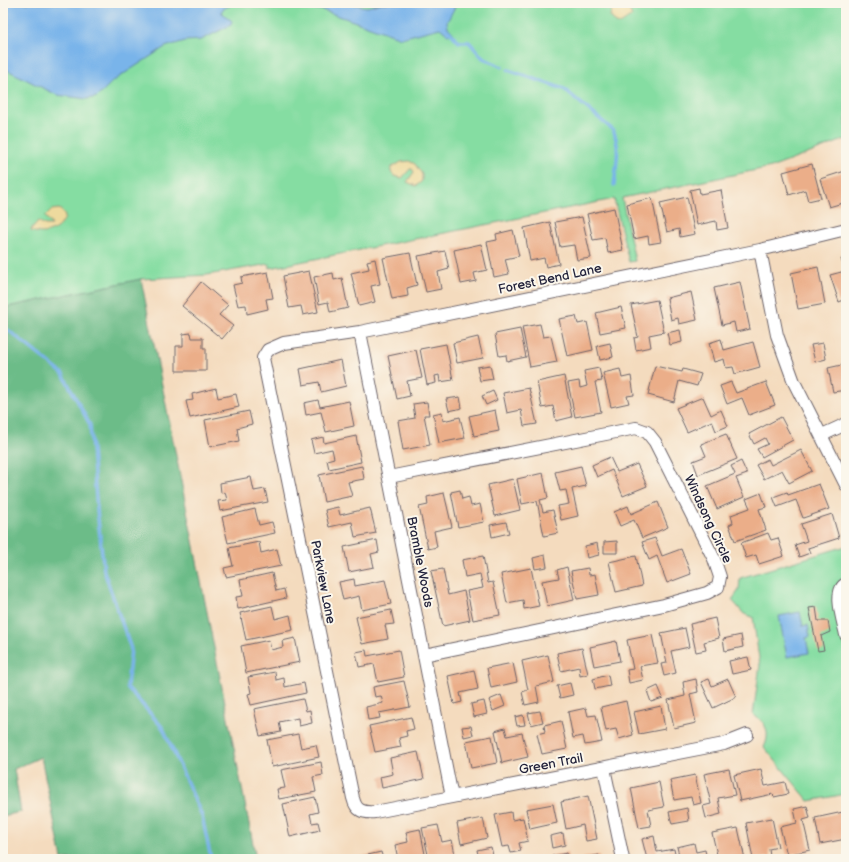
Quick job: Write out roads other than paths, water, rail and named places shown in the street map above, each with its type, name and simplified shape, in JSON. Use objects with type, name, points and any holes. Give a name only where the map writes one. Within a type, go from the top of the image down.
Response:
[{"type":"street","name":"Forest Bend Lane","points":[[263,358],[268,350],[284,343],[360,332],[760,250],[846,229]]},
{"type":"street","points":[[760,250],[777,335],[794,382],[846,485]]},
{"type":"street","name":"Bramble Woods","points":[[360,332],[452,797]]},
{"type":"street","name":"Parkview Lane","points":[[263,358],[352,798],[355,806],[359,810]]},
{"type":"street","points":[[822,435],[846,424]]},
{"type":"street","name":"Windsong Circle","points":[[389,477],[636,428],[647,432],[655,442],[714,559],[720,577],[718,587],[707,594],[424,655]]},
{"type":"street","points":[[846,584],[840,590],[838,597],[846,635]]},
{"type":"street","name":"Green Trail","points":[[359,810],[366,813],[375,812],[604,768],[724,744],[747,735]]},
{"type":"street","points":[[604,768],[623,859]]},
{"type":"water","points":[[3,3],[235,3],[223,9],[221,12],[232,21],[231,25],[201,40],[185,41],[165,47],[113,81],[97,97],[87,99],[57,95],[3,68]]},
{"type":"water","points":[[274,3],[346,3],[367,7],[382,3],[457,3],[447,22],[448,27],[454,34],[447,34],[440,28],[401,38],[322,10],[292,7]]},
{"type":"water","points":[[800,612],[803,626],[808,625],[810,637],[806,638],[809,653],[787,657],[779,616]]},
{"type":"waterway","points":[[449,31],[459,42],[469,42],[483,58],[502,67]]},
{"type":"waterway","points":[[508,70],[564,89],[613,130],[617,143],[617,164],[614,185]]},
{"type":"waterway","points":[[3,326],[63,374],[90,425],[104,571],[131,649],[127,687],[163,728],[202,816],[211,859]]}]
